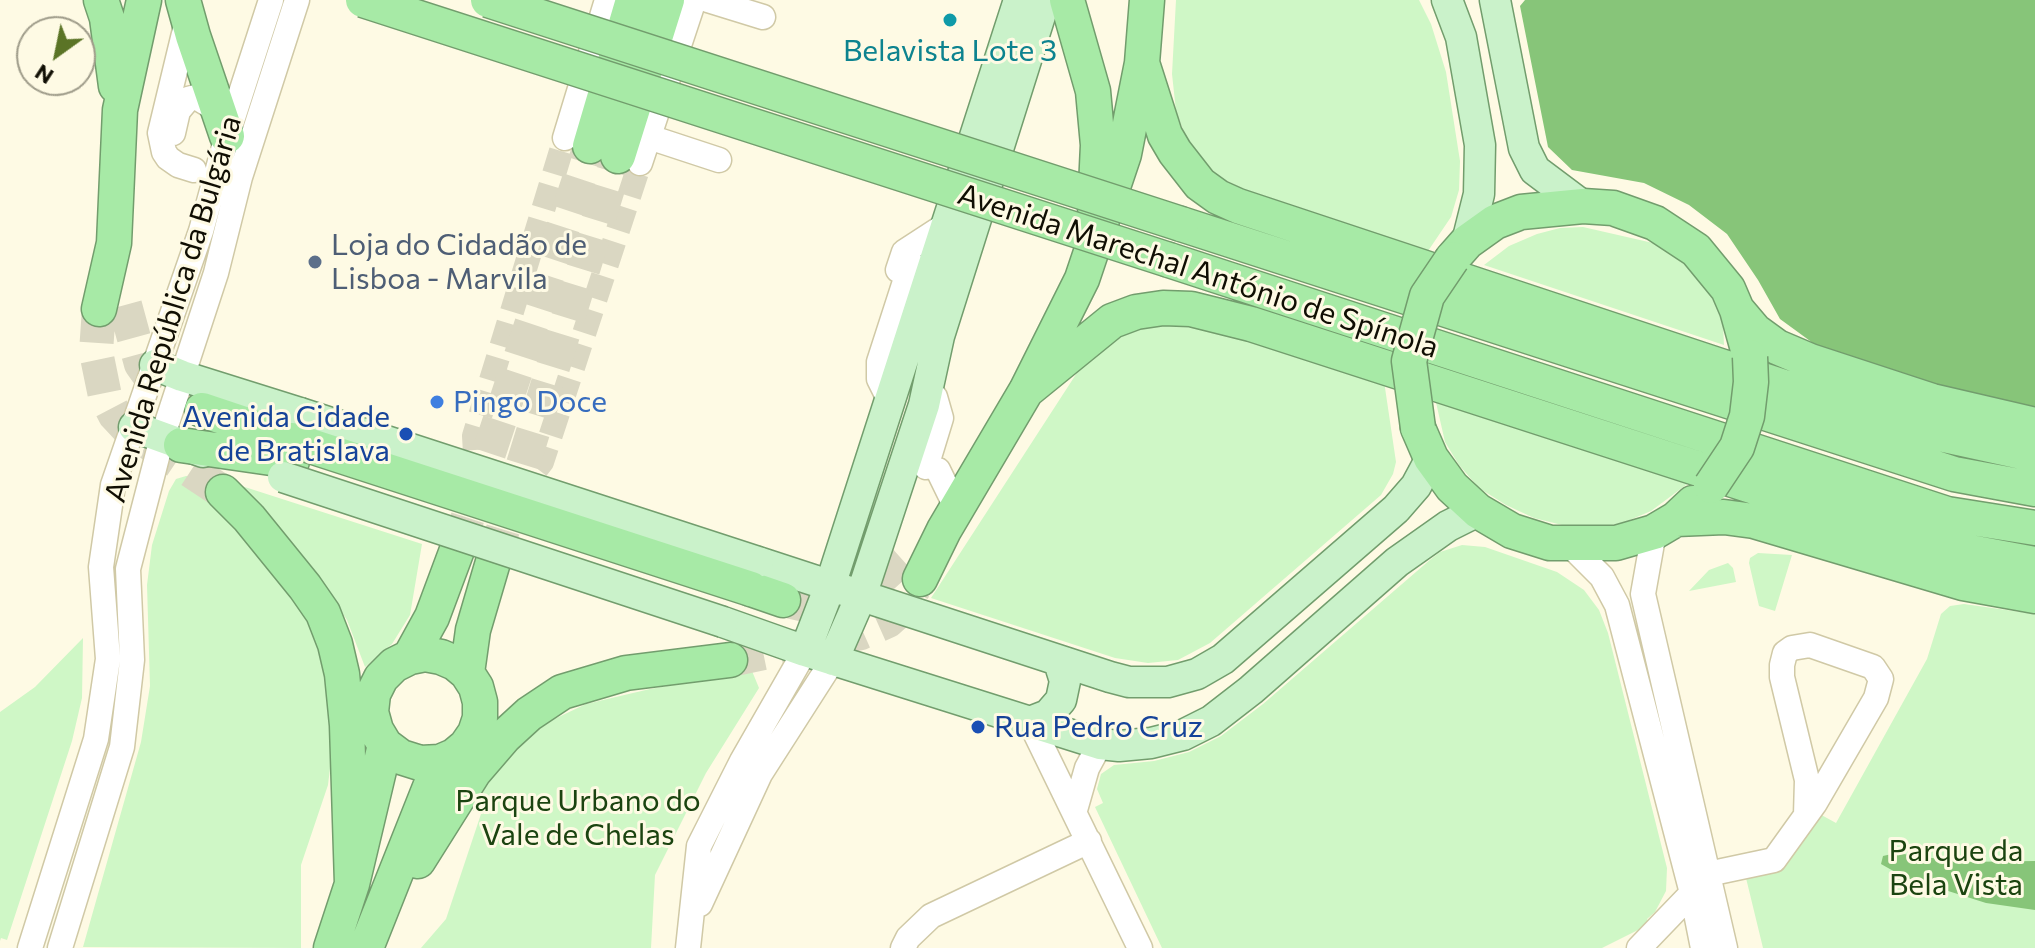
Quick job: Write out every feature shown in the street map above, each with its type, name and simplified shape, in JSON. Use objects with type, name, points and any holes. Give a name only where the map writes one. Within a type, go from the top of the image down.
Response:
[{"type":"highway","points":[[101,0],[107,18],[120,110]]},
{"type":"highway","points":[[112,307],[120,110],[144,0]]},
{"type":"highway","name":"Avenida Marechal António de Spínola","points":[[363,0],[1947,514],[2035,528]]},
{"type":"highway","name":"Avenida Marechal António de Spínola","points":[[488,0],[1954,474],[2035,489]]},
{"type":"highway","points":[[603,151],[633,0]]},
{"type":"highway","points":[[603,151],[667,0]]},
{"type":"highway","points":[[1067,0],[1088,67],[1097,133],[1094,212],[1082,279]]},
{"type":"highway","points":[[911,569],[950,519],[1026,391],[1082,279],[1120,169],[1142,63],[1147,0]]},
{"type":"highway","points":[[186,8],[223,124]]},
{"type":"highway","points":[[1142,63],[1165,135],[1175,152],[1200,184],[1238,206],[1898,425],[2035,455]]},
{"type":"highway","points":[[1665,525],[1711,486],[1737,447],[1747,416],[1750,357],[1728,289],[1696,250],[1655,223],[1613,208],[1583,206],[1521,212],[1495,222],[1460,251],[1427,296],[1409,361],[1425,443],[1452,487],[1478,511],[1512,531],[1550,543],[1569,544],[1616,543],[1665,525],[1724,517],[1754,521],[1963,583],[2035,596]]},
{"type":"highway","points":[[1026,391],[1112,321],[1136,312],[1163,308],[1191,309],[1251,324],[1869,524],[1974,554],[2035,564]]},
{"type":"highway","points":[[1737,310],[1755,331],[1777,347],[1810,361],[1932,401],[2035,425]]},
{"type":"highway","points":[[202,410],[292,448],[637,572],[755,576],[783,600]]},
{"type":"highway","points":[[172,442],[292,448]]},
{"type":"highway","points":[[223,492],[249,518],[305,587],[323,613],[335,644],[342,674],[347,725],[352,884]]},
{"type":"highway","points":[[410,657],[432,617],[457,550]]},
{"type":"highway","points":[[467,673],[473,630],[493,562]]},
{"type":"highway","points":[[425,654],[455,663],[467,673],[476,687],[480,718],[466,746],[440,762],[420,763],[401,757],[385,745],[373,721],[373,694],[381,678],[394,665],[425,654]]},
{"type":"highway","points":[[367,948],[474,772],[529,714],[562,692],[593,681],[626,673],[730,660]]},
{"type":"highway","points":[[331,948],[352,884],[385,745]]},
{"type":"highway","points":[[367,948],[440,762]]},
{"type":"main road","points":[[819,656],[830,586],[1019,0]]},
{"type":"main road","points":[[819,656],[861,596],[924,405],[939,336],[1045,0]]},
{"type":"main road","points":[[1447,0],[1461,37],[1480,145],[1479,194],[1460,251]]},
{"type":"main road","points":[[1497,2],[1524,148],[1535,170],[1583,206]]},
{"type":"main road","points":[[168,371],[292,448],[723,622],[819,656],[1100,744],[1151,743],[1183,735],[1211,721],[1251,690],[1397,562],[1448,526],[1478,511]]},
{"type":"main road","points":[[134,427],[172,442]]},
{"type":"main road","points":[[292,448],[755,576],[830,586],[1059,662],[1110,677],[1148,683],[1183,679],[1211,668],[1396,509],[1416,486],[1425,443]]},
{"type":"main road","points":[[1030,722],[1048,715],[1061,700],[1065,681],[1059,662]]},
{"type":"street","name":"Avenida República da Bulgária","points":[[60,948],[122,747],[132,660],[128,569],[172,442],[168,371],[223,124],[271,0]]},
{"type":"street","name":"Avenida República da Bulgária","points":[[30,948],[96,739],[108,659],[101,567],[113,485],[134,427],[168,371],[216,273],[240,177],[297,0]]},
{"type":"street","points":[[607,0],[603,151],[649,137],[719,160]]},
{"type":"street","points":[[649,137],[694,0]]},
{"type":"street","points":[[708,0],[763,17]]},
{"type":"street","points":[[186,8],[160,133],[168,158],[178,165],[195,166],[172,146],[178,111],[188,99],[196,97],[223,124]]},
{"type":"street","points":[[880,326],[904,252],[947,224]]},
{"type":"street","points":[[890,401],[879,379],[879,362],[911,263]]},
{"type":"street","points":[[927,387],[935,397],[941,418],[932,469],[950,519]]},
{"type":"street","points":[[1665,525],[1643,594],[1725,948]]},
{"type":"street","points":[[1569,544],[1602,577],[1617,605],[1692,893],[1703,948]]},
{"type":"street","points":[[1708,874],[1774,860],[1806,815],[1876,698],[1880,688],[1879,673],[1862,662],[1810,645],[1792,648],[1785,653],[1782,665],[1782,677],[1807,780],[1806,815]]},
{"type":"street","points":[[689,938],[720,856],[819,656]]},
{"type":"street","points":[[1030,722],[1140,948]]},
{"type":"street","points":[[1799,745],[1809,757],[1825,760],[1838,755],[1850,743]]},
{"type":"street","points":[[1075,810],[1087,768],[1100,744]]},
{"type":"street","points":[[903,948],[908,938],[931,916],[1089,841]]},
{"type":"street","points":[[1639,948],[1692,893]]},
{"type":"green space","points":[[1176,0],[1419,0],[1431,24],[1446,72],[1460,161],[1459,190],[1451,217],[1426,254],[1255,195],[1219,177],[1208,167],[1188,143],[1176,111],[1172,74]]},
{"type":"green space","points":[[1525,0],[2035,0],[2035,407],[1950,390],[1817,346],[1780,319],[1727,234],[1689,205],[1644,183],[1572,170],[1548,147],[1520,6]]},
{"type":"green space","points":[[1583,227],[1653,243],[1677,255],[1697,274],[1715,300],[1723,323],[1724,345],[1484,265],[1509,246],[1537,234],[1560,228]]},
{"type":"green space","points":[[1184,321],[1384,381],[1396,462],[1381,495],[1210,643],[1178,660],[1148,663],[1115,658],[931,598],[1082,365],[1108,342],[1140,326]]},
{"type":"green space","points":[[1435,398],[1690,482],[1651,511],[1625,522],[1595,529],[1534,518],[1479,488],[1459,465],[1445,442]]},
{"type":"green space","points":[[186,476],[223,480],[422,544],[410,615],[392,644],[365,667],[347,620],[317,575],[223,492],[209,503],[283,577],[322,639],[337,709],[328,785],[301,865],[301,948],[83,947],[141,742],[150,686],[147,585],[152,545],[169,491],[176,479]]},
{"type":"green space","points":[[1462,545],[1485,547],[1557,572],[1584,590],[1599,610],[1608,633],[1667,868],[1666,891],[1655,912],[1647,919],[1650,924],[1602,948],[1162,948],[1095,807],[1103,803],[1097,789],[1101,774],[1114,765],[1154,761],[1189,752],[1221,736],[1263,704],[1431,559],[1440,552]]},
{"type":"green space","points":[[1758,553],[1792,555],[1775,611],[1759,606],[1749,563],[1750,558]]},
{"type":"green space","points":[[1728,563],[1733,568],[1736,582],[1689,591],[1709,570]]},
{"type":"green space","name":"Parque da Bela Vista","points":[[1964,604],[2035,614],[2035,948],[1763,948],[1746,878],[1778,867],[1816,812],[1836,823],[1927,659],[1941,614],[1950,606]]},
{"type":"green space","points":[[83,638],[82,698],[72,741],[7,940],[1,938],[0,941],[0,712],[35,687]]},
{"type":"green space","name":"Parque Urbano do Vale de Chelas","points":[[752,671],[759,688],[706,773],[655,875],[651,948],[421,948],[446,919],[482,811],[473,811],[492,775],[513,750],[546,723],[586,704]]},
{"type":"green space","points":[[1896,853],[1961,862],[2035,861],[2035,910],[1986,903],[1904,877],[1881,864],[1883,856]]},
{"type":"tunnel","points":[[477,486],[474,436],[565,138]]},
{"type":"tunnel","points":[[457,550],[590,146]]},
{"type":"tunnel","points":[[493,562],[618,156]]},
{"type":"tunnel","points":[[515,497],[542,462],[640,163]]},
{"type":"tunnel","points":[[125,305],[141,364],[153,381],[167,393],[202,410]]},
{"type":"tunnel","points":[[99,309],[96,352],[105,396],[115,415],[129,430],[223,492]]},
{"type":"tunnel","points":[[783,600],[813,607],[841,606],[865,592],[902,559]]},
{"type":"tunnel","points":[[730,660],[861,633],[888,621],[915,587]]},
{"type":"place","name":"Belavista Lote 3","points":[[950,20]]},
{"type":"place","name":"Loja do Cidadão de Lisboa - Marvila","points":[[315,262]]},
{"type":"place","name":"Pingo Doce","points":[[437,402]]},
{"type":"place","name":"Avenida Cidade de Bratislava","points":[[406,434]]},
{"type":"place","name":"Rua Pedro Cruz","points":[[978,727]]}]
